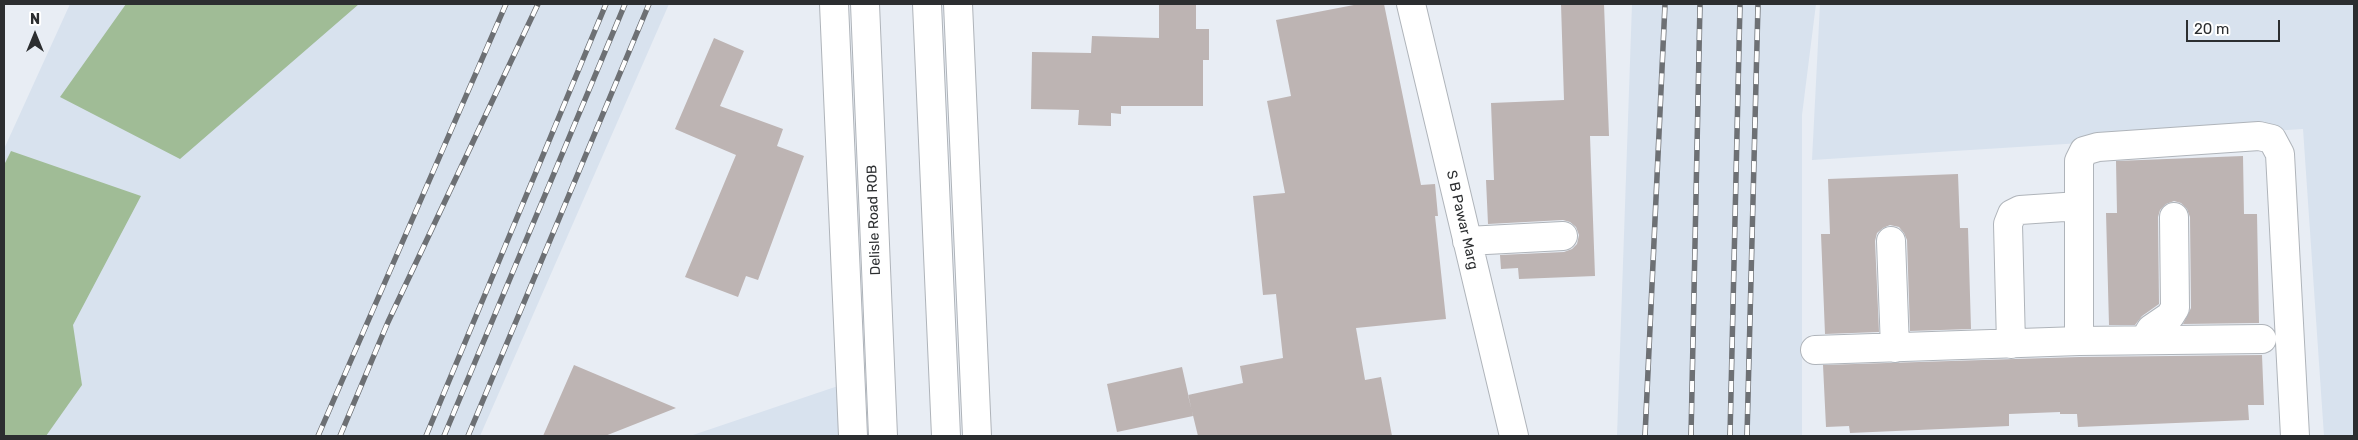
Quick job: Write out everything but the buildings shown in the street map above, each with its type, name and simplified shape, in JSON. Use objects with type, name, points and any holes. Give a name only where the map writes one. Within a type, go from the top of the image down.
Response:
[{"type":"street","points":[[834,4],[853,436]]},
{"type":"street","name":"Delisle Road ROB","points":[[865,4],[884,436]]},
{"type":"street","points":[[927,4],[946,436]]},
{"type":"street","points":[[958,4],[977,436]]},
{"type":"street","name":"S B Pawar Marg","points":[[1411,4],[1514,436]]},
{"type":"street","points":[[2079,341],[2079,161],[2084,151],[2098,146],[2259,136],[2272,139],[2280,154],[2295,436]]},
{"type":"street","points":[[2011,344],[2008,224],[2012,214],[2020,210],[2079,206]]},
{"type":"street","points":[[2144,339],[2151,329],[2170,316],[2176,308],[2174,217]]},
{"type":"street","points":[[1467,241],[1563,236]]},
{"type":"street","points":[[1891,241],[1895,348]]},
{"type":"street","points":[[1815,350],[2144,339],[2262,339]]},
{"type":"shaded area","points":[[70,4],[669,4],[480,436],[4,436],[4,149]]},
{"type":"shaded area","points":[[1632,4],[1816,4],[1802,115],[1802,436],[1617,436]]},
{"type":"shaded area","points":[[1820,4],[2354,4],[2354,436],[2324,436],[2303,129],[1812,160]]},
{"type":"shaded area","points":[[838,386],[840,436],[690,436]]},
{"type":"green space","points":[[126,4],[359,4],[180,159],[60,97]]},
{"type":"green space","points":[[11,151],[141,196],[73,325],[82,385],[46,436],[4,436],[4,165]]},
{"type":"railway","points":[[318,436],[506,4]]},
{"type":"railway","points":[[340,436],[388,322],[538,4]]},
{"type":"railway","points":[[426,436],[606,4]]},
{"type":"railway","points":[[444,436],[625,4]]},
{"type":"railway","points":[[468,436],[649,4]]},
{"type":"railway","points":[[1645,436],[1665,4]]},
{"type":"railway","points":[[1691,436],[1700,4]]},
{"type":"railway","points":[[1730,436],[1740,4]]},
{"type":"railway","points":[[1747,436],[1758,4]]}]
